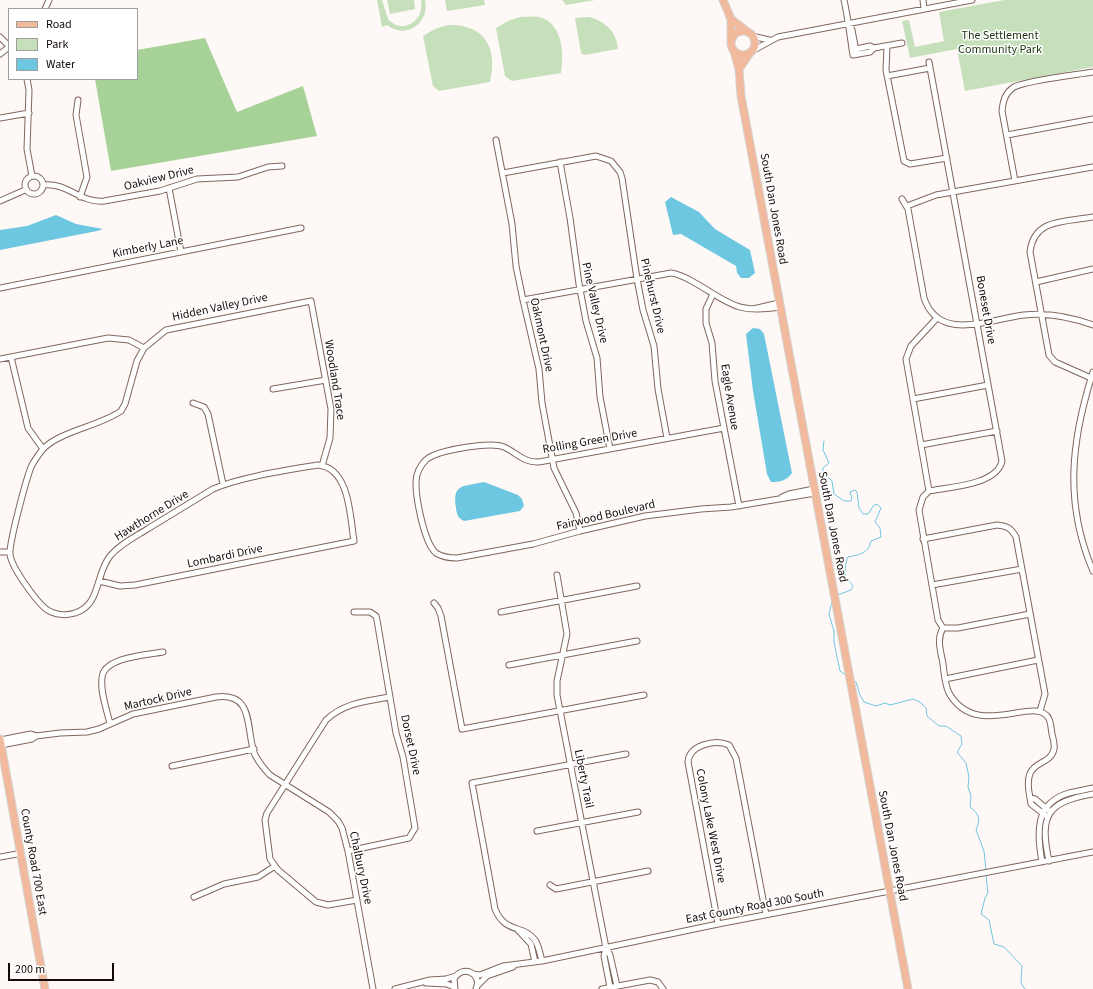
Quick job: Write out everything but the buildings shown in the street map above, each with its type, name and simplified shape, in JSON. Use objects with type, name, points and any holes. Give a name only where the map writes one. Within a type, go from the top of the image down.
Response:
[{"type":"main road","points":[[723,0],[731,19],[731,42],[734,51],[743,55],[751,52]]},
{"type":"main road","points":[[731,19],[750,34],[755,44],[739,69]]},
{"type":"main road","points":[[731,42],[738,33],[750,34]]},
{"type":"main road","name":"South Dan Jones Road","points":[[734,51],[739,69],[741,96],[779,305],[908,989]]},
{"type":"main road","name":"County Road 700 East","points":[[1,741],[45,989]]},
{"type":"street","points":[[844,0],[855,51],[871,51],[874,48],[902,42]]},
{"type":"street","points":[[922,0],[924,9]]},
{"type":"street","points":[[751,52],[769,40],[778,37],[972,0]]},
{"type":"street","points":[[750,34],[769,40]]},
{"type":"street","points":[[0,37],[8,45]]},
{"type":"street","points":[[887,46],[885,65],[902,159],[906,163],[910,164],[947,158]]},
{"type":"street","points":[[0,54],[8,47]]},
{"type":"street","name":"Boneset Drive","points":[[929,62],[1002,461],[997,472],[983,480],[929,491]]},
{"type":"street","points":[[887,76],[930,68]]},
{"type":"street","points":[[1015,181],[1002,111],[1003,101],[1008,93],[1022,84],[1093,72]]},
{"type":"street","points":[[27,80],[29,113],[27,149],[32,176]]},
{"type":"street","points":[[78,100],[76,115],[87,177],[80,196]]},
{"type":"street","points":[[0,118],[29,113]]},
{"type":"street","points":[[1007,135],[1093,119]]},
{"type":"street","name":"Oakmont Drive","points":[[496,140],[523,300],[539,370],[542,403],[553,460],[558,478],[576,513],[580,531]]},
{"type":"street","name":"Pinehurst Drive","points":[[560,162],[596,156],[610,161],[620,172],[643,310],[654,346],[658,389],[667,438]]},
{"type":"street","points":[[502,173],[560,162]]},
{"type":"street","name":"Pine Valley Drive","points":[[560,162],[570,218],[573,253],[586,321],[597,358],[600,397],[610,449]]},
{"type":"street","name":"Oakview Drive","points":[[43,184],[60,185],[80,196],[94,201],[104,201],[169,188],[197,179],[238,177],[268,167],[282,166]]},
{"type":"street","points":[[907,206],[933,195],[1093,167]]},
{"type":"street","points":[[25,190],[30,194],[36,194],[41,191],[43,184],[41,179],[32,176]]},
{"type":"street","points":[[25,190],[25,181],[32,176]]},
{"type":"street","points":[[169,188],[181,252]]},
{"type":"street","points":[[0,201],[25,190]]},
{"type":"street","points":[[902,199],[907,206],[924,298],[928,307],[937,318],[956,325],[1024,315],[1042,314],[1059,316],[1093,325]]},
{"type":"street","points":[[1093,217],[1046,226],[1038,230],[1034,236],[1030,252],[1049,355],[1055,362],[1092,375],[1082,406],[1075,443],[1073,479],[1080,529],[1093,572]]},
{"type":"street","name":"Kimberly Lane","points":[[0,288],[301,228]]},
{"type":"street","points":[[1036,282],[1093,269]]},
{"type":"street","points":[[523,300],[666,274],[676,274],[736,307],[750,310],[779,305]]},
{"type":"street","name":"Eagle Avenue","points":[[713,294],[706,309],[705,316],[712,343],[715,380],[739,506]]},
{"type":"street","name":"Woodland Trace","points":[[292,304],[311,300],[326,380],[331,409],[331,428],[328,450],[322,466]]},
{"type":"street","name":"Hidden Valley Drive","points":[[10,552],[31,467],[43,449],[56,440],[121,411],[126,404],[137,361],[144,348],[166,330],[292,304]]},
{"type":"street","points":[[937,318],[911,346],[907,354],[906,363],[929,491],[923,497],[919,510],[923,539],[938,620],[943,628]]},
{"type":"street","points":[[0,359],[108,338],[129,340],[144,348]]},
{"type":"street","points":[[11,356],[28,428],[43,449]]},
{"type":"street","points":[[273,389],[326,380]]},
{"type":"street","points":[[913,399],[988,385]]},
{"type":"street","points":[[193,403],[204,407],[208,414],[223,484]]},
{"type":"street","name":"Rolling Green Drive","points":[[436,553],[426,539],[416,478],[420,467],[429,457],[492,444],[503,447],[529,462],[553,460],[724,428]]},
{"type":"street","points":[[921,445],[997,431]]},
{"type":"street","name":"Hawthorne Drive","points":[[10,552],[13,564],[46,609],[57,614],[73,614],[84,609],[94,596],[105,564],[118,548],[223,484],[311,466],[322,466]]},
{"type":"street","name":"Lombardi Drive","points":[[99,581],[116,585],[135,585],[354,541],[343,485],[338,476],[329,468],[322,466]]},
{"type":"street","name":"Fairwood Boulevard","points":[[436,553],[447,558],[457,558],[538,543],[580,531],[659,514],[739,506],[781,498],[789,494],[815,491]]},
{"type":"street","points":[[923,539],[997,526],[1005,526],[1009,528],[1016,537],[1045,694],[1040,711]]},
{"type":"street","points":[[0,552],[10,552]]},
{"type":"street","points":[[932,585],[1022,569]]},
{"type":"street","name":"Liberty Trail","points":[[557,575],[567,634],[564,655],[556,686],[559,711],[592,882],[606,948],[610,955],[617,986]]},
{"type":"street","points":[[502,612],[637,586]]},
{"type":"street","points":[[434,603],[438,608],[440,616],[462,729],[644,695]]},
{"type":"street","name":"Dorset Drive","points":[[348,851],[408,838],[415,828],[376,616],[370,612],[354,612]]},
{"type":"street","points":[[943,628],[958,628],[1030,614]]},
{"type":"street","points":[[943,628],[939,639],[945,678],[950,693],[960,707],[974,714],[993,717],[1032,710],[1040,711],[1049,719],[1054,750],[1051,755],[1038,764],[1029,774],[1028,779],[1030,798],[1035,799],[1047,813]]},
{"type":"street","points":[[510,665],[637,641]]},
{"type":"street","points":[[110,724],[102,681],[104,670],[115,662],[163,652]]},
{"type":"street","points":[[945,678],[1038,660]]},
{"type":"street","points":[[357,900],[328,905],[316,902],[275,866],[270,859],[265,820],[267,813],[288,779],[324,722],[330,716],[350,705],[390,696]]},
{"type":"street","name":"Martock Drive","points":[[1,741],[32,739],[36,736],[99,730],[134,714],[216,697],[229,697],[238,701]]},
{"type":"street","name":"Chalbury Drive","points":[[238,701],[246,712],[254,749],[264,769],[333,816],[345,836],[373,989]]},
{"type":"street","name":"Colony Lake West Drive","points":[[718,924],[688,762],[689,756],[693,750],[710,745],[727,744],[731,747],[736,758],[766,915]]},
{"type":"street","points":[[172,766],[254,749]]},
{"type":"street","points":[[542,961],[534,939],[527,933],[501,921],[495,908],[472,783],[626,754]]},
{"type":"street","points":[[1048,861],[1038,827],[1058,798],[1068,793],[1093,788]]},
{"type":"street","points":[[1047,813],[1064,801],[1093,794]]},
{"type":"street","points":[[537,831],[638,812]]},
{"type":"street","points":[[1042,842],[1042,862]]},
{"type":"street","points":[[0,857],[17,854],[20,851]]},
{"type":"street","name":"East County Road 300 South","points":[[476,987],[492,974],[516,966],[718,924],[1093,852]]},
{"type":"street","points":[[194,897],[224,884],[258,877],[275,866]]},
{"type":"street","points":[[550,885],[556,889],[648,871]]},
{"type":"street","points":[[518,930],[531,944],[535,962]]},
{"type":"street","points":[[606,948],[604,956],[610,987]]},
{"type":"street","name":"East County Road 300 South","points":[[456,976],[464,971],[480,974],[503,966],[516,966]]},
{"type":"street","points":[[474,974],[477,979],[476,987]]},
{"type":"street","points":[[395,989],[426,982],[456,976],[455,988],[447,984],[426,982]]},
{"type":"street","points":[[602,989],[654,980],[661,984],[663,989]]},
{"type":"green space","points":[[377,0],[382,0],[388,19],[394,24],[406,26],[412,23],[420,14],[421,0],[425,0],[426,8],[424,16],[415,27],[409,30],[402,31],[387,25],[382,27]]},
{"type":"green space","points":[[387,0],[414,0],[415,9],[390,14]]},
{"type":"green space","points":[[445,0],[484,0],[485,5],[447,11]]},
{"type":"green space","points":[[562,0],[595,0],[566,5]]},
{"type":"green space","name":"The Settlement Community Park","points":[[1004,0],[1093,0],[1093,67],[965,91],[957,49],[910,58],[902,21],[909,20],[915,47],[944,41],[939,12]]},
{"type":"green space","points":[[520,17],[539,17],[547,20],[553,26],[557,32],[562,49],[561,73],[512,81],[505,76],[496,28],[508,21]]},
{"type":"green space","points":[[589,17],[605,24],[613,32],[618,49],[584,55],[581,53],[575,18]]},
{"type":"green space","points":[[448,25],[461,26],[471,29],[480,34],[486,40],[492,59],[490,82],[439,91],[433,86],[423,36],[435,29]]},
{"type":"green space","points":[[205,38],[237,112],[303,86],[317,136],[111,171],[95,80],[138,80],[138,50]]},
{"type":"water","points":[[671,197],[699,212],[715,229],[750,250],[755,273],[749,278],[741,278],[737,273],[736,266],[681,234],[673,235],[665,202]]},
{"type":"water","points":[[56,215],[76,224],[103,229],[0,250],[0,230],[27,226]]},
{"type":"water","points":[[753,328],[760,329],[764,334],[792,473],[788,478],[780,481],[771,482],[767,474],[753,391],[746,334]]},
{"type":"water","points":[[484,482],[518,495],[522,499],[524,506],[520,511],[464,521],[460,519],[457,513],[455,500],[458,490],[465,486]]},
{"type":"waterway","points":[[824,441],[823,450],[829,463],[823,468],[823,472],[832,481],[834,494],[844,501],[851,501],[852,498],[850,492],[855,490],[857,492],[859,508],[863,514],[868,514],[874,505],[877,504],[881,508],[875,522],[880,528],[881,537],[871,541],[870,545],[863,553],[848,557],[845,576],[853,586],[851,590],[838,595]]},
{"type":"waterway","points":[[832,602],[829,614],[834,631],[834,642],[840,671],[847,676]]},
{"type":"waterway","points":[[853,680],[856,682],[864,702],[876,706],[885,703],[890,705],[913,699],[920,702],[926,708],[927,716],[939,726],[946,726],[961,736],[962,744],[957,752],[966,763],[969,777],[968,787],[971,796],[970,807],[977,814],[979,820],[976,830],[984,851],[986,870]]},
{"type":"waterway","points":[[986,875],[988,893],[985,898],[981,914],[989,920],[994,944],[1004,947],[1022,966],[1021,983],[1025,989]]}]
